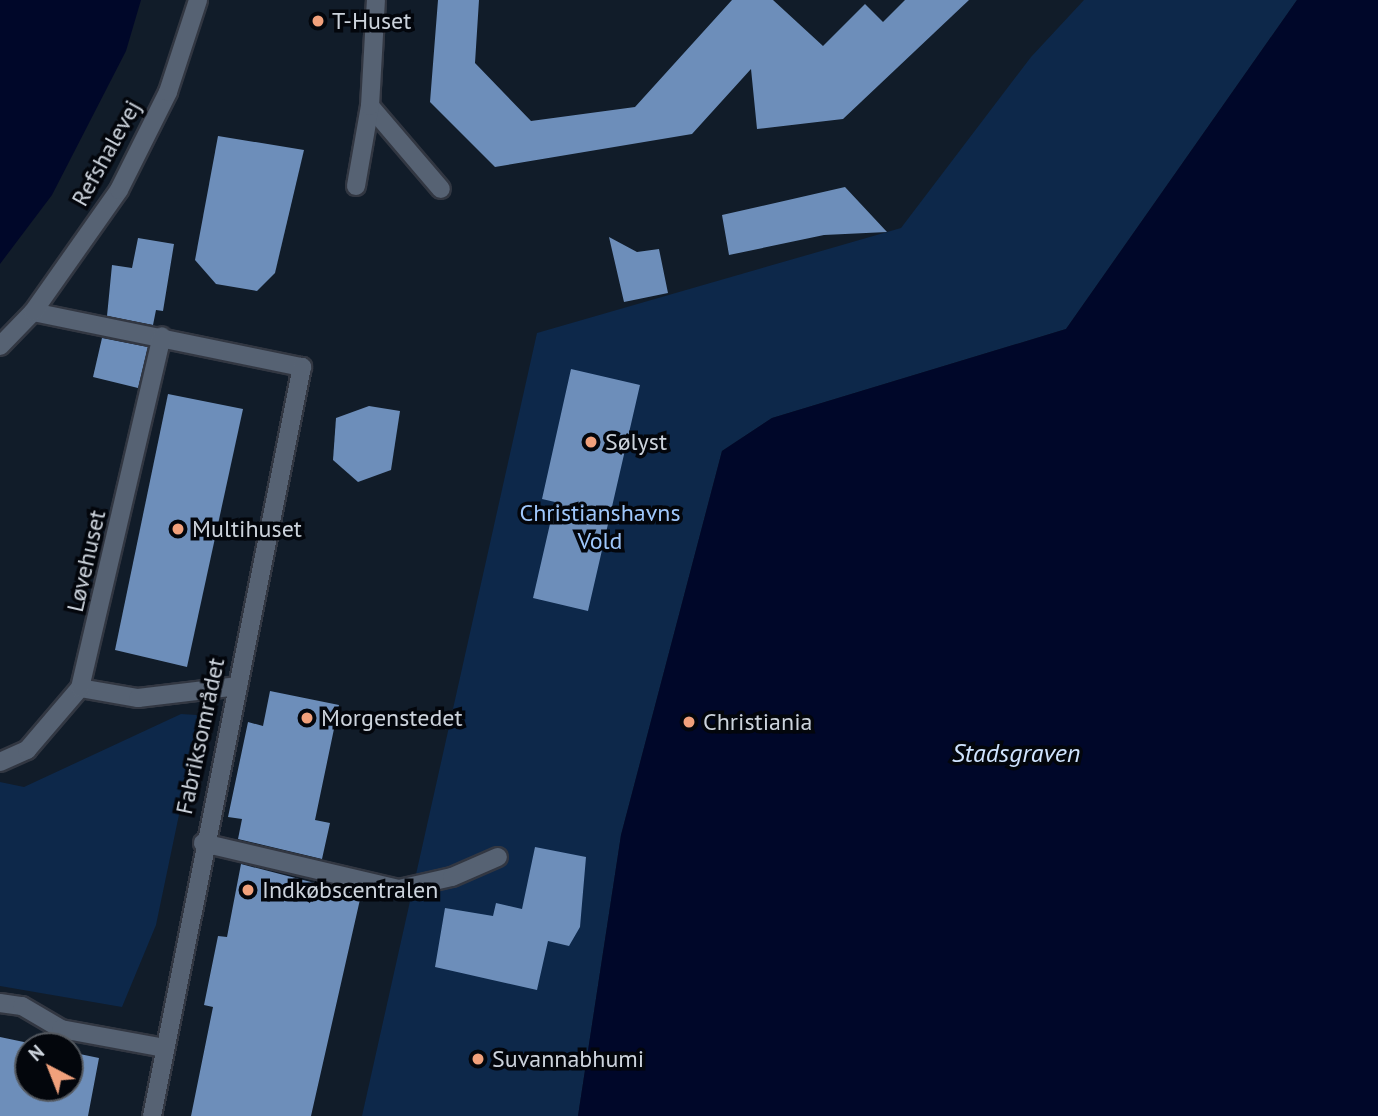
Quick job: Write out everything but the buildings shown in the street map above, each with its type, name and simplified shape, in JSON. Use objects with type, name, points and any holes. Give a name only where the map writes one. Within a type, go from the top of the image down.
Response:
[{"type":"street","name":"Refshalevej","points":[[0,346],[33,312],[119,190],[168,92],[198,0]]},
{"type":"street","points":[[356,186],[370,106],[376,0]]},
{"type":"street","points":[[370,106],[441,189]]},
{"type":"street","points":[[33,312],[162,336]]},
{"type":"street","name":"Fabriksområdet","points":[[152,1116],[203,843],[238,686],[302,367],[162,336]]},
{"type":"street","name":"Løvehuset","points":[[0,762],[27,750],[80,688],[162,336]]},
{"type":"street","points":[[80,688],[138,698],[238,686]]},
{"type":"street","points":[[203,843],[399,889],[452,877],[498,857]]},
{"type":"street","points":[[0,1003],[22,1006],[61,1029],[165,1048]]},
{"type":"green space","name":"Christianshavns Vold","points":[[1084,0],[1297,0],[1066,329],[772,418],[722,451],[621,835],[578,1116],[362,1116],[537,333],[901,228],[1031,57]]},
{"type":"green space","points":[[181,714],[197,715],[195,738],[156,925],[122,1007],[0,986],[0,782],[24,787]]},
{"type":"water","points":[[0,0],[141,0],[126,51],[52,195],[0,264]]},
{"type":"water","name":"Stadsgraven","points":[[1297,0],[1378,0],[1378,1116],[578,1116],[621,835],[722,451],[772,418],[1066,329]]},
{"type":"place","name":"T-Huset","points":[[318,21]]},
{"type":"place","name":"Sølyst","points":[[591,442]]},
{"type":"place","name":"Multihuset","points":[[178,529]]},
{"type":"place","name":"Morgenstedet","points":[[307,718]]},
{"type":"place","name":"Christiania","points":[[689,722]]},
{"type":"place","name":"Indkøbscentralen","points":[[248,890]]},
{"type":"place","name":"Suvannabhumi","points":[[478,1059]]}]
